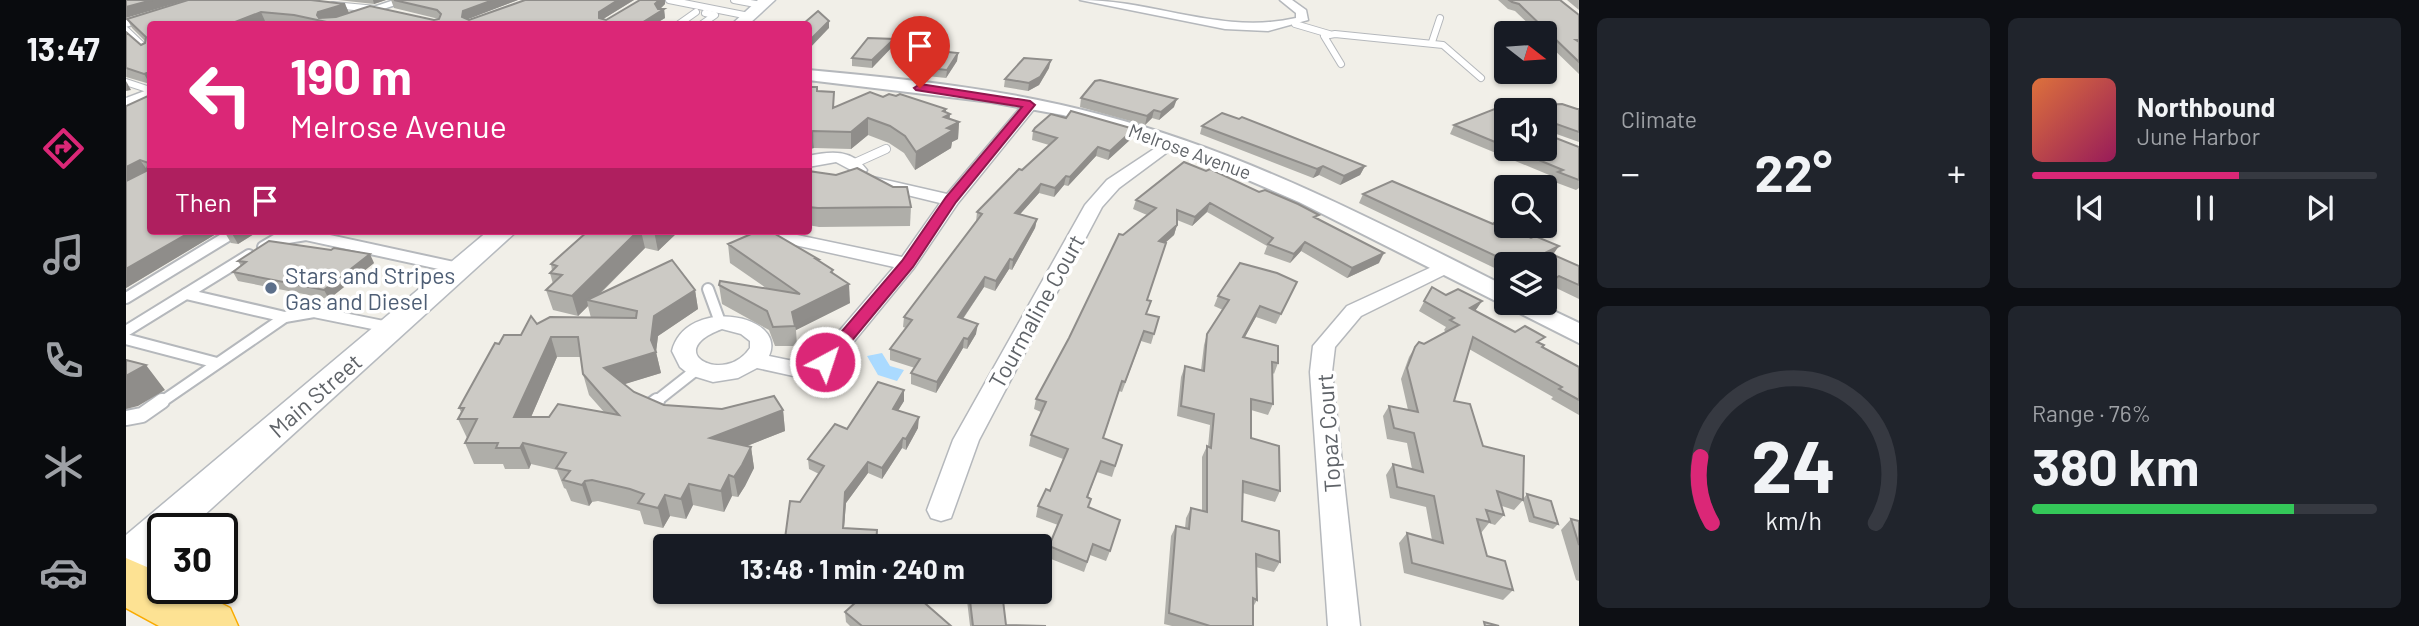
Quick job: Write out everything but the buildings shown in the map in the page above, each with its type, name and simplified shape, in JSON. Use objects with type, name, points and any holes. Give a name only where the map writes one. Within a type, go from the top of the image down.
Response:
[{"type":"highway","points":[[126,581],[211,626]]},
{"type":"main road","name":"Main Street","points":[[126,560],[499,235]]},
{"type":"street","points":[[126,24],[207,0]]},
{"type":"street","points":[[339,21],[405,0]]},
{"type":"street","points":[[1085,0],[1225,26],[1268,28],[1295,24],[1302,20],[1302,12],[1285,0]]},
{"type":"street","name":"Melrose Avenue","points":[[812,75],[897,84],[1030,105],[1099,119],[1172,142],[1265,178],[1494,290]]},
{"type":"street","points":[[126,103],[147,92]]},
{"type":"street","points":[[754,359],[779,368],[807,371],[825,362],[907,264],[951,200],[1030,105]]},
{"type":"street","name":"Tourmaline Court","points":[[940,510],[966,440],[1094,205],[1114,184],[1172,142]]},
{"type":"street","points":[[812,161],[833,157],[855,170],[951,200]]},
{"type":"street","points":[[812,182],[830,185],[855,170]]},
{"type":"street","points":[[770,235],[809,246],[860,252],[907,264]]},
{"type":"street","name":"Topaz Court","points":[[1344,626],[1321,372],[1324,346],[1354,311],[1447,267]]},
{"type":"street","points":[[1541,315],[1579,334]]},
{"type":"street","points":[[720,322],[732,322],[752,329],[761,343],[754,359],[727,373],[696,370],[687,364],[683,347],[696,331],[720,322]]},
{"type":"lane","points":[[669,0],[754,11]]},
{"type":"lane","points":[[734,0],[754,11]]},
{"type":"lane","points":[[326,5],[389,12]]},
{"type":"lane","points":[[669,8],[715,15],[706,21]]},
{"type":"lane","points":[[682,21],[696,12]]},
{"type":"lane","points":[[1432,42],[1440,18]]},
{"type":"lane","points":[[1295,24],[1329,34],[1443,45],[1481,78]]},
{"type":"lane","points":[[126,30],[146,49]]},
{"type":"lane","points":[[1329,34],[1324,36],[1341,64]]},
{"type":"lane","points":[[126,82],[147,90]]},
{"type":"lane","points":[[855,170],[887,149]]},
{"type":"lane","points":[[126,298],[229,235]]},
{"type":"lane","points":[[126,331],[275,240],[306,235],[461,268]]},
{"type":"lane","points":[[708,289],[720,322]]},
{"type":"lane","points":[[186,294],[285,317],[314,312],[392,328]]},
{"type":"lane","points":[[126,418],[142,415],[285,317]]},
{"type":"lane","points":[[126,339],[217,363]]},
{"type":"lane","points":[[649,407],[696,370]]},
{"type":"water","points":[[882,353],[890,366],[904,370],[897,381],[878,375],[867,356]]},
{"type":"place","name":"Stars and Stripes Gas and Diesel","points":[[271,288]]},
{"type":"route","points":[[825,362],[907,264],[973,171],[1030,105],[920,88]]}]
